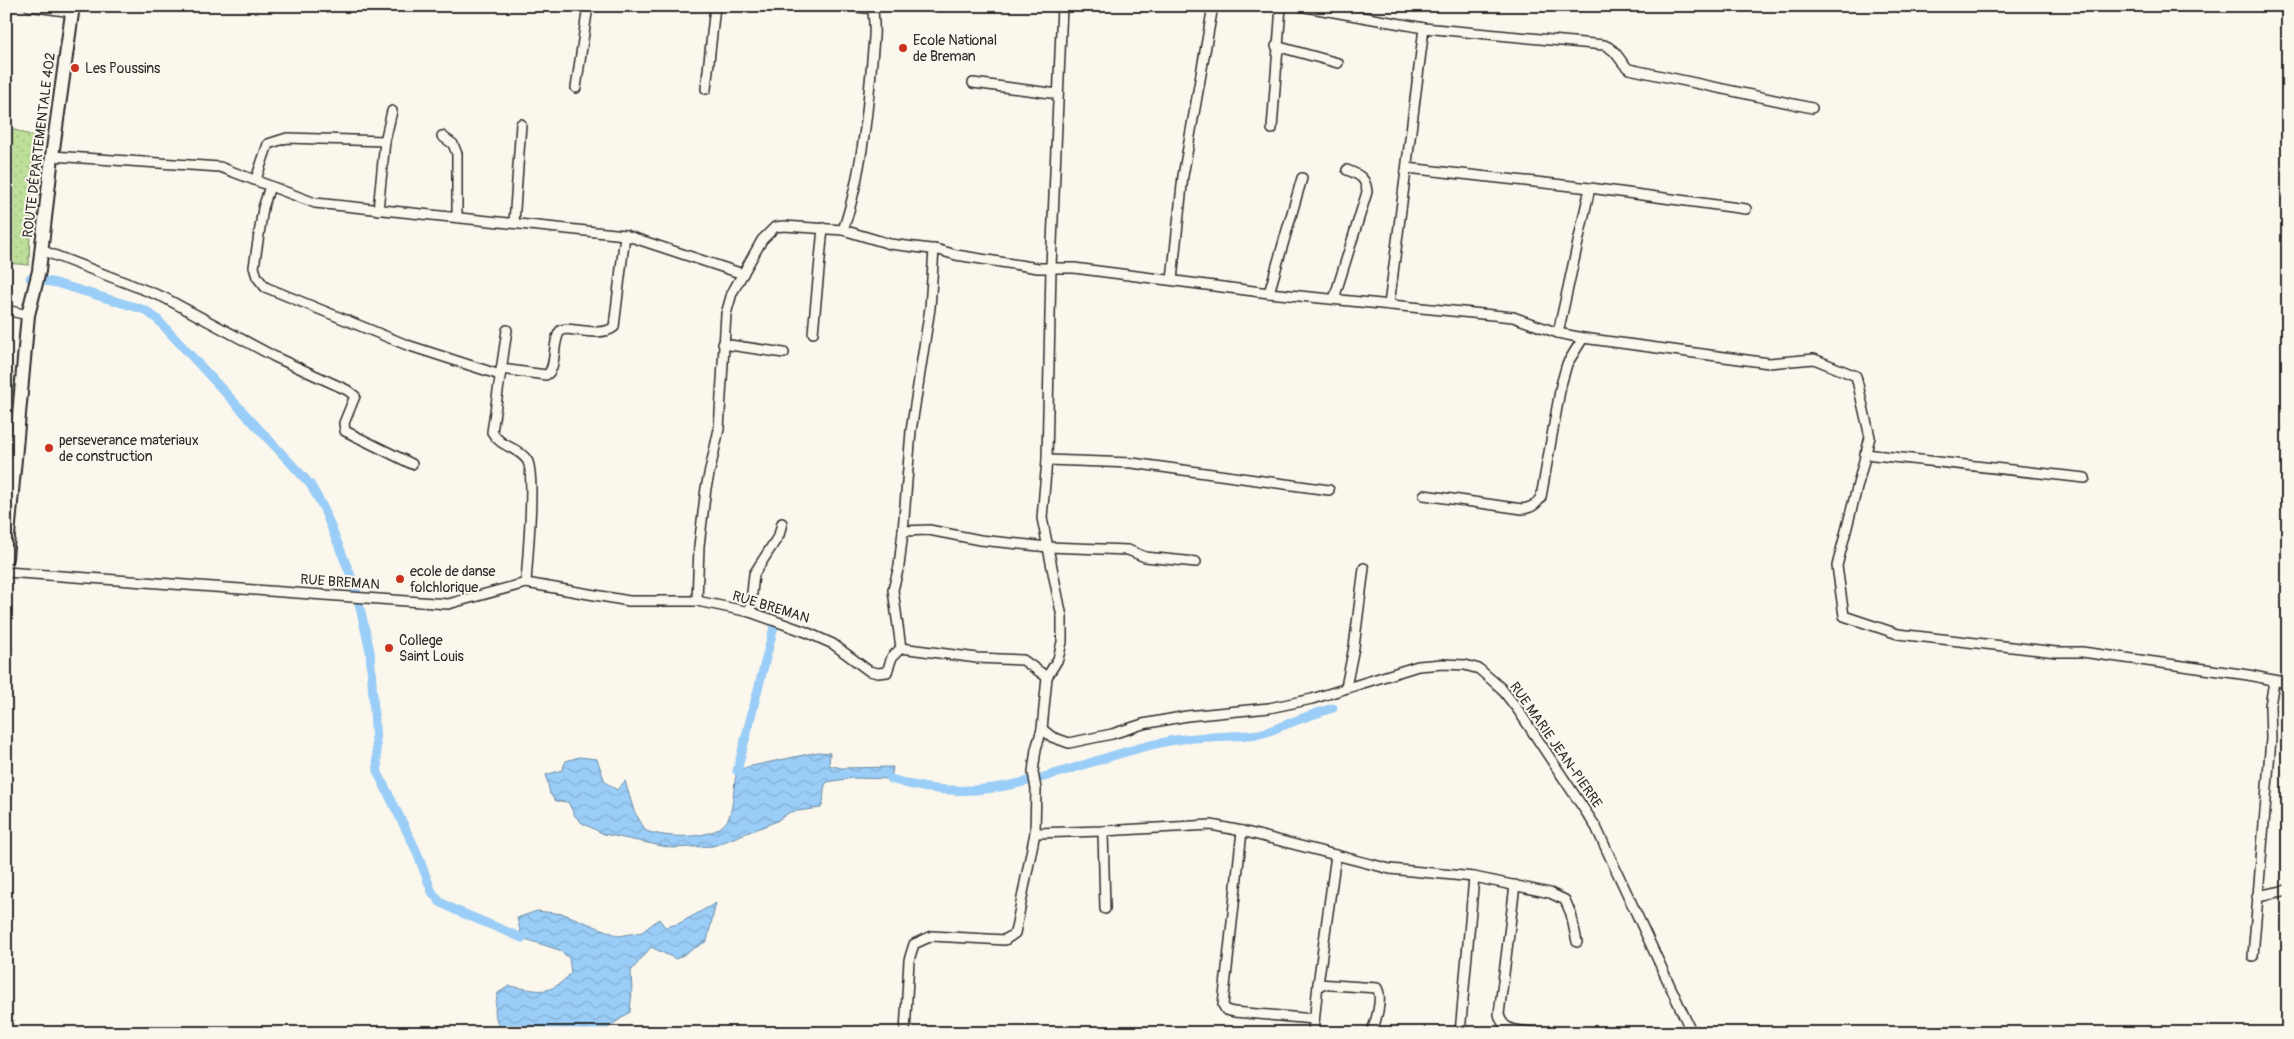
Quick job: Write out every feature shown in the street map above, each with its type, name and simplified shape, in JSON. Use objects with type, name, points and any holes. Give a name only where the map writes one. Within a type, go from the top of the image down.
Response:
[{"type":"main road","name":"ROUTE DÉPARTEMENTALE 402","points":[[6,558],[28,315],[39,270],[72,9]]},
{"type":"street","points":[[29,6],[72,9]]},
{"type":"street","points":[[576,88],[588,6]]},
{"type":"street","points":[[706,89],[715,6]]},
{"type":"street","points":[[843,230],[853,200],[859,170],[875,34],[873,7],[850,6]]},
{"type":"street","points":[[905,1033],[909,960],[914,944],[932,936],[1005,940],[1015,933],[1035,833],[1036,789],[1033,772],[1036,750],[1042,729],[1047,677],[1058,659],[1062,642],[1062,617],[1042,518],[1047,460],[1051,268],[1062,6]]},
{"type":"street","points":[[1172,280],[1183,176],[1213,6]]},
{"type":"street","points":[[1272,129],[1276,46],[1281,6]]},
{"type":"street","points":[[1300,6],[1424,28],[1604,46],[1616,51],[1622,64],[1629,69],[1812,108]]},
{"type":"street","points":[[1390,305],[1424,28]]},
{"type":"street","points":[[1276,46],[1338,63]]},
{"type":"street","points":[[973,84],[1058,94]]},
{"type":"street","points":[[378,210],[385,141],[392,111]]},
{"type":"street","points":[[514,223],[521,124]]},
{"type":"street","points":[[442,136],[453,144],[457,154],[457,217]]},
{"type":"street","points":[[256,179],[268,144],[287,138],[385,141]]},
{"type":"street","points":[[52,156],[220,167],[256,179],[315,203],[625,235],[743,274]]},
{"type":"street","points":[[1407,168],[1590,188],[1746,209]]},
{"type":"street","points":[[1334,300],[1367,192],[1366,182],[1360,175],[1347,170]]},
{"type":"street","points":[[1269,293],[1302,178]]},
{"type":"street","points":[[270,186],[260,222],[254,267],[257,277],[265,287],[406,345],[501,372],[549,374],[556,340],[562,330],[603,331],[614,328],[625,235]]},
{"type":"street","points":[[1558,333],[1590,188]]},
{"type":"street","points":[[697,601],[699,546],[706,488],[719,429],[723,344],[726,314],[732,293],[762,240],[775,227],[823,228],[843,230],[890,244],[934,249],[956,255],[1020,266],[1172,280],[1269,293],[1513,317],[1558,333],[1583,338],[1769,363],[1814,359],[1856,376],[1870,437],[1836,566],[1844,616],[1898,634],[2056,652],[2082,652],[2248,675],[2288,683]]},
{"type":"street","points":[[812,333],[823,228]]},
{"type":"street","points":[[934,249],[930,308],[911,431],[899,566],[893,590],[901,648],[977,658],[1023,660],[1047,677]]},
{"type":"street","points":[[41,250],[163,297],[275,357],[347,390],[354,396],[344,423],[345,431],[412,464]]},
{"type":"street","points":[[6,310],[28,315]]},
{"type":"street","points":[[507,330],[492,432],[497,441],[518,451],[528,461],[531,480],[526,582]]},
{"type":"street","points":[[1424,495],[1522,509],[1536,504],[1541,497],[1558,401],[1567,364],[1583,338]]},
{"type":"street","points":[[723,344],[784,353]]},
{"type":"street","points":[[1865,454],[2086,478]]},
{"type":"street","points":[[1047,460],[1132,463],[1329,490]]},
{"type":"street","points":[[750,612],[754,574],[779,535],[782,523]]},
{"type":"street","points":[[903,531],[930,530],[980,540],[1048,547],[1128,550],[1145,558],[1196,562]]},
{"type":"street","points":[[1346,687],[1354,647],[1364,568]]},
{"type":"street","name":"RUE BREMAN","points":[[6,572],[448,604],[526,582],[629,601],[697,601],[750,612],[833,644],[869,670],[878,673],[887,672],[892,658],[901,648]]},
{"type":"street","name":"RUE MARIE JEAN-PIERRE","points":[[1042,729],[1052,737],[1069,743],[1178,717],[1269,708],[1312,699],[1418,666],[1465,665],[1480,669],[1490,676],[1518,710],[1596,827],[1692,1033]]},
{"type":"street","points":[[2253,956],[2271,739],[2270,706],[2274,681]]},
{"type":"street","points":[[1035,833],[1211,825],[1242,831],[1390,869],[1474,877],[1515,885],[1550,893],[1565,900],[1571,914],[1577,942]]},
{"type":"street","points":[[1103,831],[1105,909]]},
{"type":"street","points":[[1242,831],[1223,1005],[1226,1010],[1234,1012],[1314,1019]]},
{"type":"street","points":[[1313,1033],[1336,855]]},
{"type":"street","points":[[1460,1033],[1474,877]]},
{"type":"street","points":[[1515,885],[1499,1014],[1501,1022],[1506,1028],[1539,1033]]},
{"type":"street","points":[[2257,896],[2288,890]]},
{"type":"street","points":[[1318,984],[1377,988],[1380,992],[1377,1016],[1371,1033]]},
{"type":"green space","points":[[6,127],[33,136],[29,265],[6,263]]},
{"type":"green space","points":[[6,378],[15,378],[8,498],[6,499]]},
{"type":"water","points":[[818,752],[830,753],[829,765],[841,768],[893,767],[891,779],[853,778],[827,782],[824,788],[821,808],[790,812],[775,822],[713,846],[672,848],[604,834],[582,823],[575,816],[568,802],[556,801],[550,794],[546,775],[562,770],[566,761],[579,757],[597,759],[605,782],[617,790],[625,781],[634,811],[646,831],[666,835],[691,836],[715,831],[729,817],[737,771],[747,767]]},
{"type":"water","points":[[716,903],[707,941],[676,959],[651,947],[631,971],[630,1012],[601,1033],[504,1033],[500,1028],[495,1014],[498,993],[509,986],[536,990],[549,989],[563,981],[571,973],[569,958],[559,950],[522,938],[517,918],[537,911],[564,914],[619,936],[642,932],[659,919],[665,927],[678,924]]},
{"type":"waterway","points":[[30,278],[56,283],[145,310],[157,319],[310,484],[323,507],[355,586],[370,651],[378,773],[416,850],[432,892],[440,902],[455,910],[522,938]]},
{"type":"waterway","points":[[737,771],[774,627]]},
{"type":"waterway","points":[[891,779],[927,788],[961,791],[995,788],[1028,781],[1172,740],[1262,733],[1333,708]]},
{"type":"place","name":"Ecole National de Breman","points":[[903,48]]},
{"type":"place","name":"Les Poussins","points":[[75,68]]},
{"type":"place","name":"perseverance materiaux de construction","points":[[49,448]]},
{"type":"place","name":"ecole de danse folchlorique","points":[[400,579]]},
{"type":"place","name":"College Saint Louis","points":[[389,648]]}]
